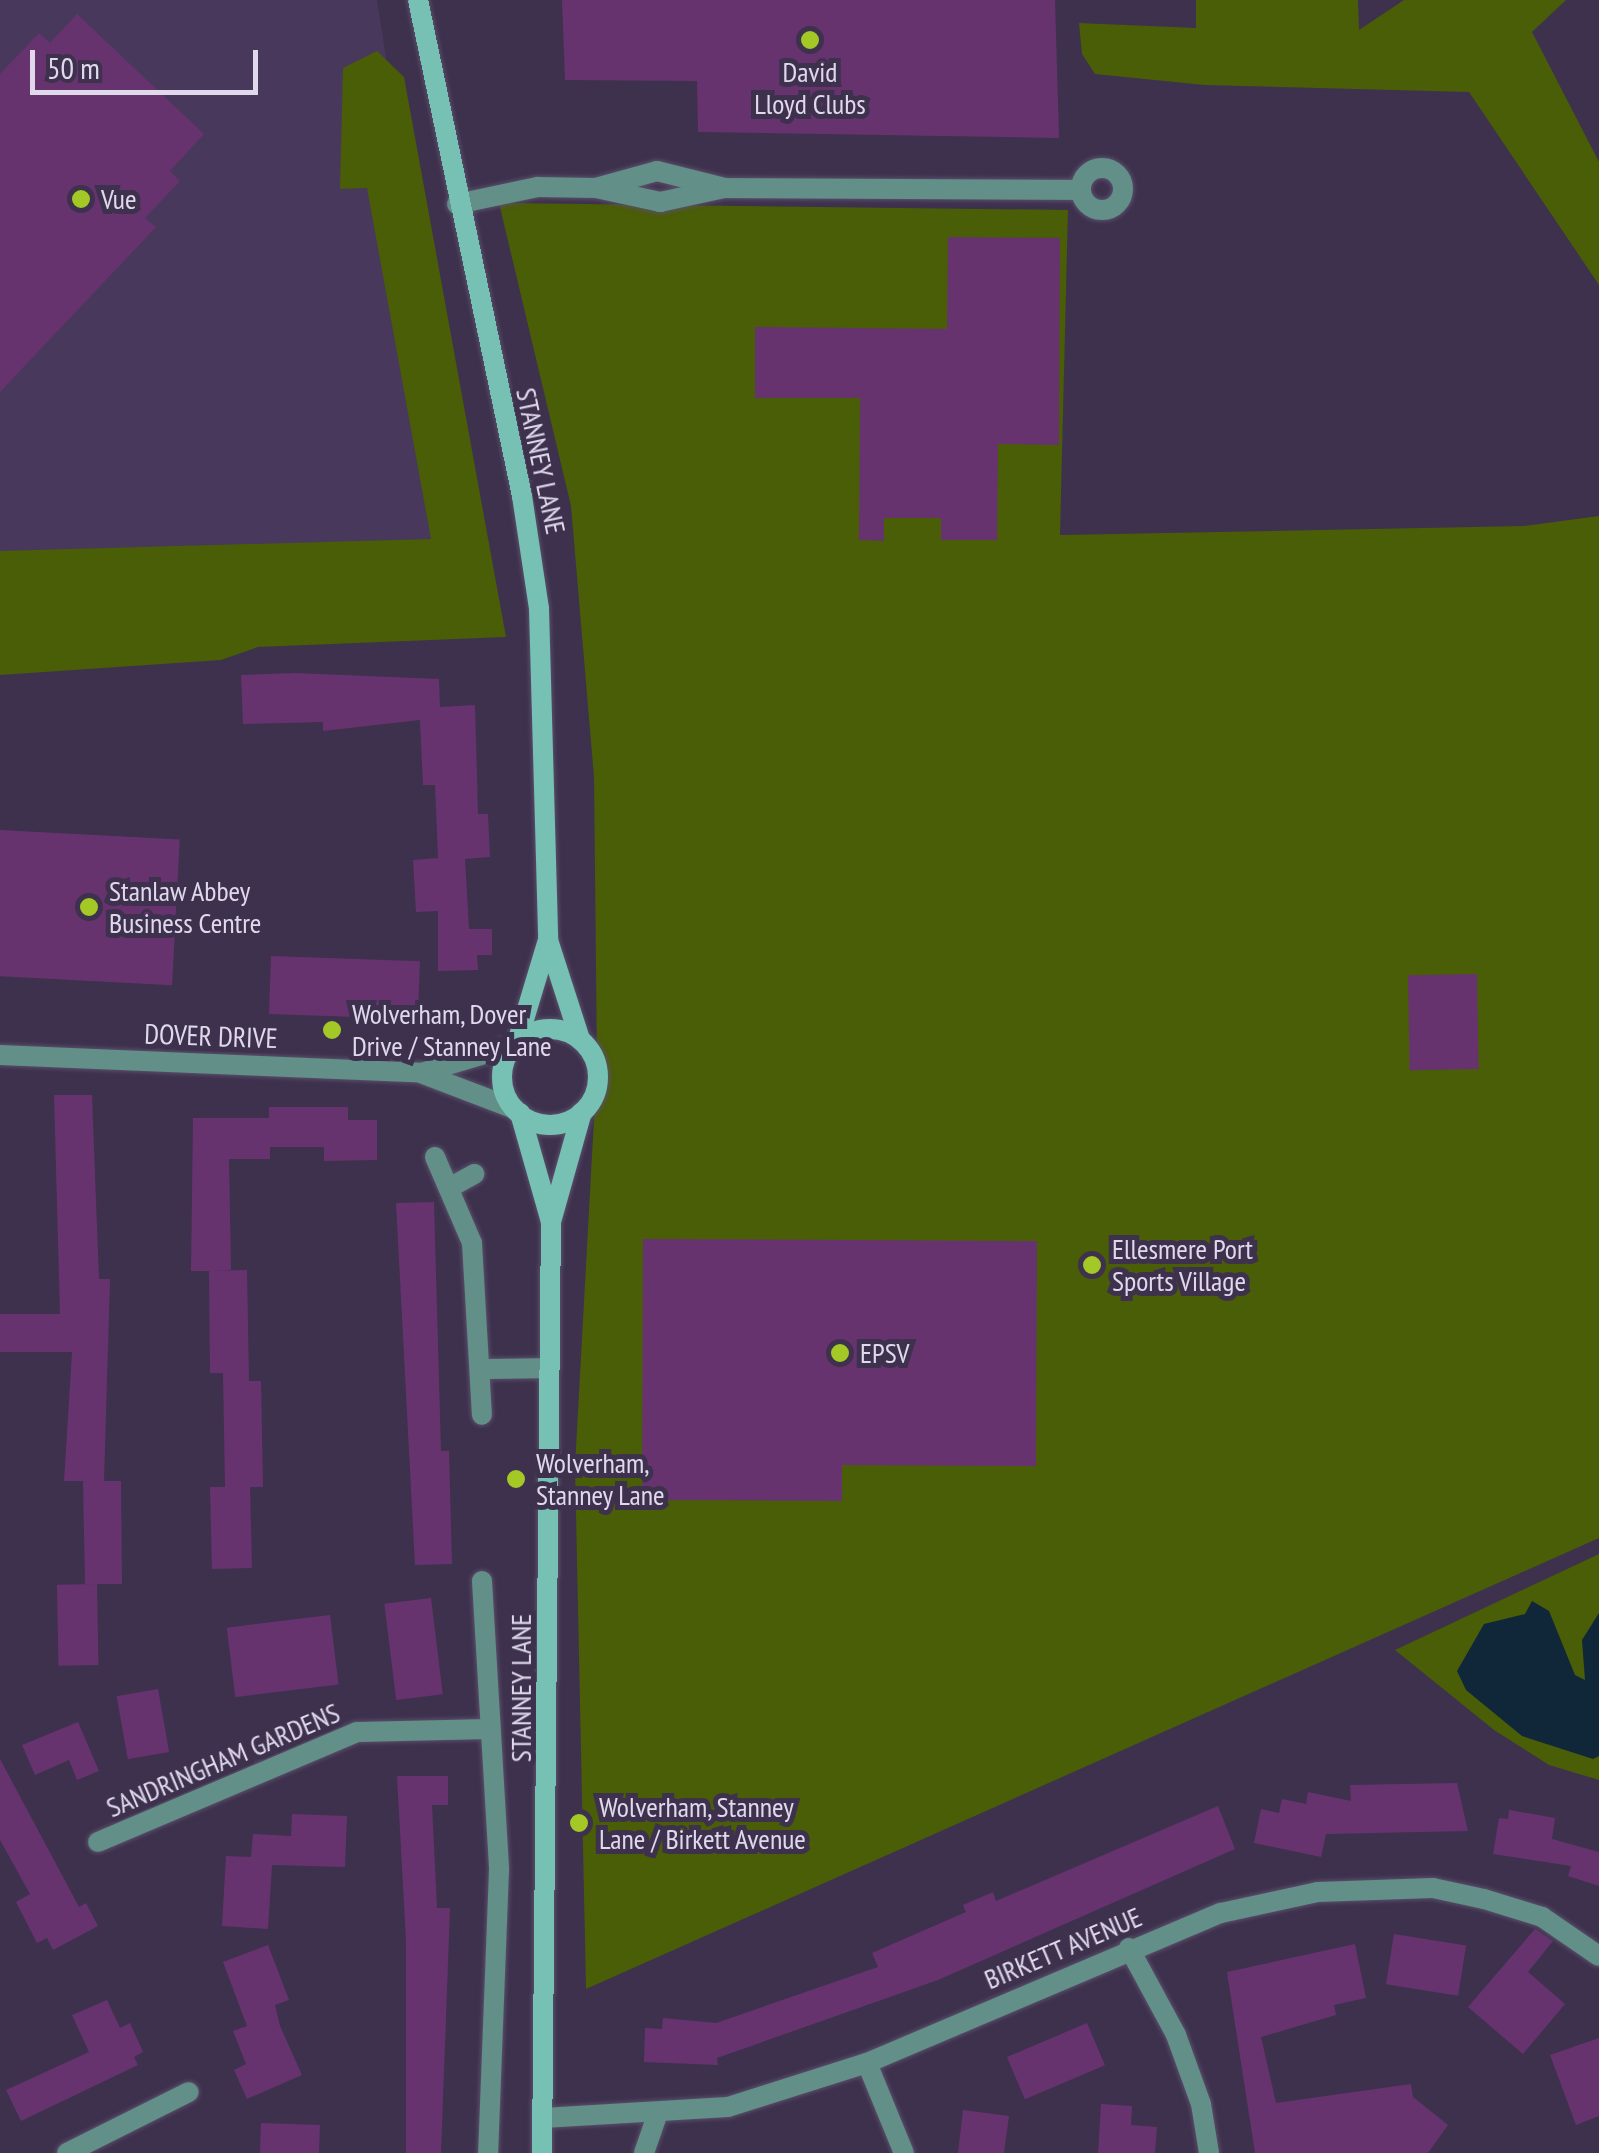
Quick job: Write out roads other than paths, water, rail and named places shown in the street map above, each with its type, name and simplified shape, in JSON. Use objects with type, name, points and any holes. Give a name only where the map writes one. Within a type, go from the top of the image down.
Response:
[{"type":"main road","name":"STANNEY LANE","points":[[418,0],[457,204],[532,550],[547,770],[548,940],[580,1040]]},
{"type":"main road","name":"STANNEY LANE","points":[[516,1044],[548,940]]},
{"type":"main road","points":[[555,1029],[580,1040],[593,1055],[598,1083],[582,1112],[558,1124],[517,1111],[503,1084],[516,1044],[555,1029]]},
{"type":"main road","name":"STANNEY LANE","points":[[517,1111],[551,1222]]},
{"type":"main road","name":"STANNEY LANE","points":[[542,2153],[551,1222],[582,1112]]},
{"type":"street","points":[[596,188],[657,171],[725,188]]},
{"type":"street","points":[[457,204],[519,189],[596,188],[660,202],[725,188],[1080,190]]},
{"type":"street","name":"DOVER DRIVE","points":[[421,1073],[516,1044]]},
{"type":"street","name":"DOVER DRIVE","points":[[0,1055],[421,1073],[517,1111]]},
{"type":"street","points":[[435,1157],[472,1243],[482,1415]]},
{"type":"street","points":[[448,1188],[474,1174]]},
{"type":"street","points":[[480,1370],[548,1368]]},
{"type":"street","points":[[482,1581],[499,1870],[488,2153]]},
{"type":"street","name":"SANDRINGHAM GARDENS","points":[[98,1842],[358,1732],[490,1729]]},
{"type":"street","name":"BIRKETT AVENUE","points":[[543,2118],[658,2116],[728,2107],[866,2062],[1128,1948],[1221,1913],[1376,1886],[1484,1898],[1542,1917],[1599,1956]]},
{"type":"street","points":[[1128,1948],[1176,2035],[1201,2104],[1209,2153]]},
{"type":"street","points":[[866,2062],[904,2153]]},
{"type":"street","points":[[67,2153],[189,2092]]},
{"type":"street","points":[[644,2153],[658,2116]]},
{"type":"water","points":[[1532,1601],[1549,1611],[1575,1675],[1585,1680],[1582,1640],[1599,1613],[1599,1756],[1593,1759],[1522,1736],[1466,1690],[1457,1671],[1484,1624],[1525,1614]]},
{"type":"place","name":"David Lloyd Clubs","points":[[810,40]]},
{"type":"place","name":"Vue","points":[[81,199]]},
{"type":"place","name":"Stanlaw Abbey Business Centre","points":[[89,907]]},
{"type":"place","name":"Wolverham, Dover Drive / Stanney Lane","points":[[332,1030]]},
{"type":"place","name":"Ellesmere Port Sports Village","points":[[1092,1265]]},
{"type":"place","name":"EPSV","points":[[840,1353]]},
{"type":"place","name":"Wolverham, Stanney Lane","points":[[516,1479]]},
{"type":"place","name":"Wolverham, Stanney Lane / Birkett Avenue","points":[[579,1823]]}]
